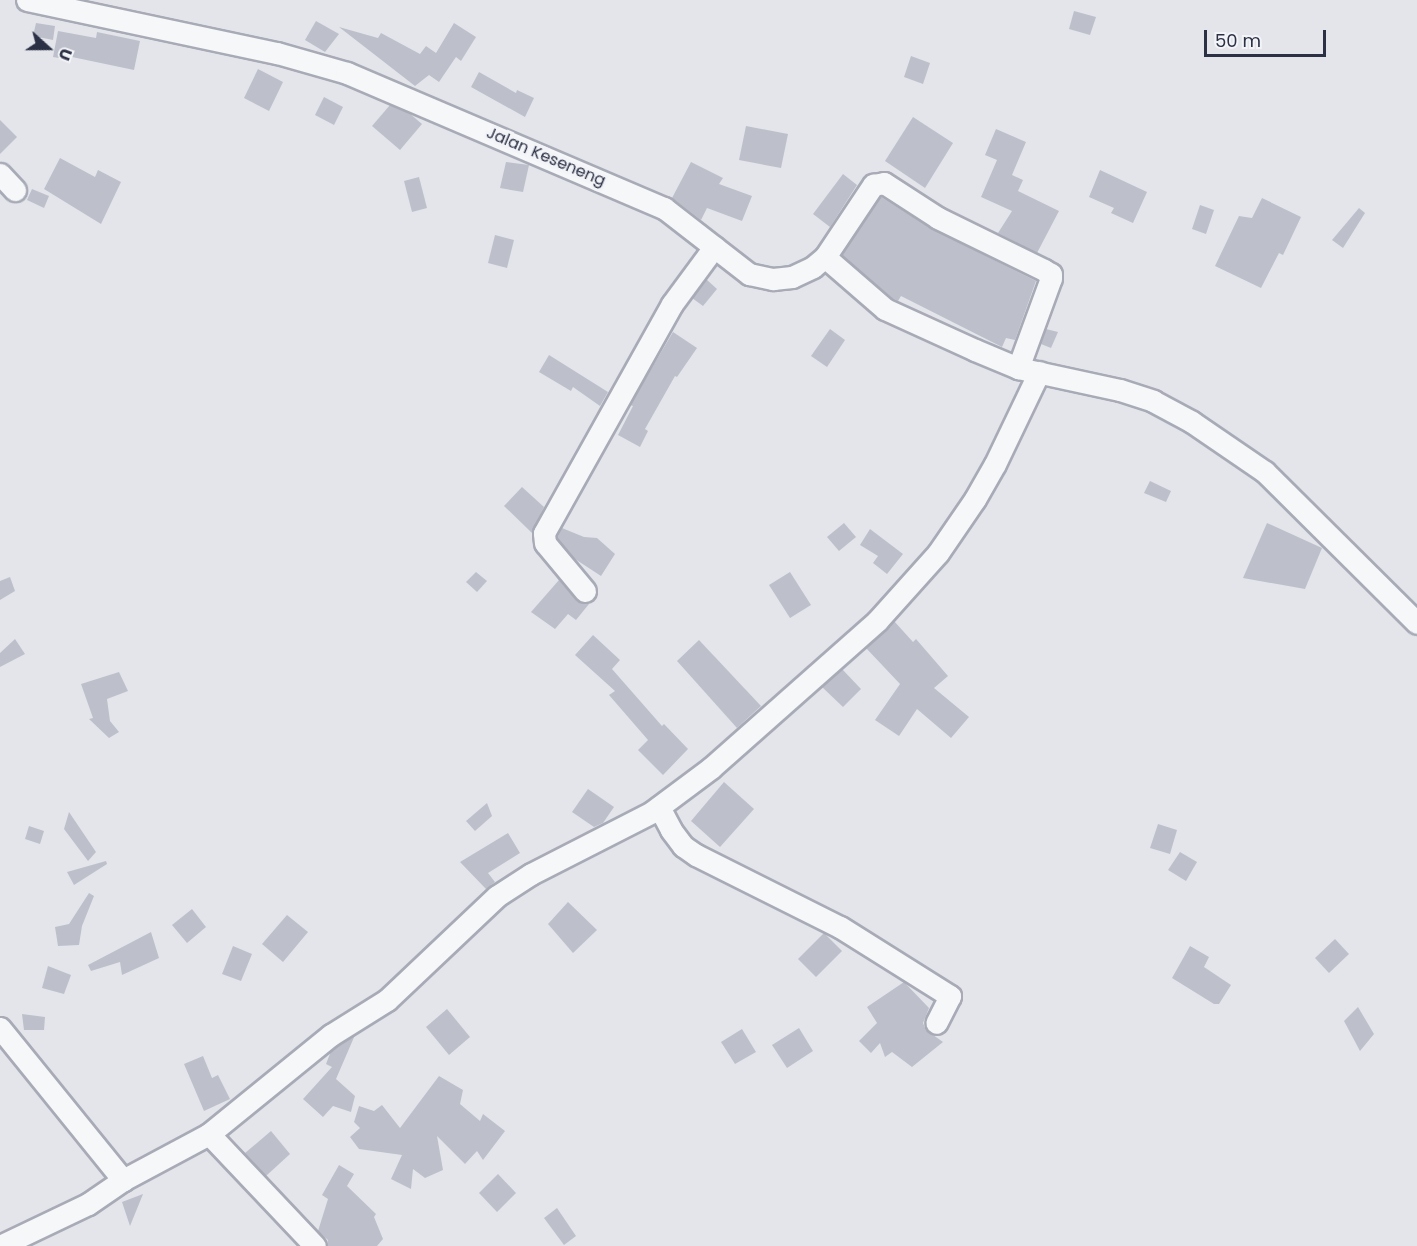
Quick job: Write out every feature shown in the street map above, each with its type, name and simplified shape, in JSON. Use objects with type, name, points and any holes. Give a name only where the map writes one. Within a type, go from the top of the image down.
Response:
[{"type":"street","name":"Jalan Keseneng","points":[[27,0],[277,53],[347,73],[645,199],[680,219],[749,274],[773,279],[798,275],[825,257]]},
{"type":"street","points":[[0,174],[15,190]]},
{"type":"street","points":[[0,1246],[88,1204],[123,1180],[209,1134],[332,1035],[387,1000],[497,896],[531,874],[619,831],[659,807],[711,768],[877,621],[938,553],[996,464],[1028,370],[1052,274],[938,218],[884,183],[873,185],[825,257],[885,309],[1028,370],[1132,393],[1192,422],[1265,472],[1417,623]]},
{"type":"street","points":[[585,591],[545,543],[544,533],[672,304],[714,247]]},
{"type":"street","points":[[659,807],[671,830],[683,846],[696,855],[840,927],[950,996],[936,1023]]},
{"type":"street","points":[[0,1028],[123,1180]]},
{"type":"street","points":[[209,1134],[315,1246]]},
{"type":"building","points":[[1074,11],[1096,17],[1090,35],[1069,29]]},
{"type":"building","points":[[316,21],[339,34],[325,52],[305,40]]},
{"type":"building","points":[[36,23],[55,26],[53,40],[33,36]]},
{"type":"building","points":[[454,23],[476,37],[461,61],[456,57],[439,82],[429,75],[415,86],[339,27],[378,38],[381,33],[420,54],[426,46],[436,53]]},
{"type":"building","points":[[58,31],[96,38],[97,32],[140,41],[134,70],[72,57],[71,60],[53,57]]},
{"type":"building","points":[[911,56],[930,63],[923,84],[904,77]]},
{"type":"building","points":[[258,69],[283,82],[269,111],[244,98]]},
{"type":"building","points":[[479,72],[516,93],[517,90],[534,98],[525,117],[471,87]]},
{"type":"building","points":[[324,97],[343,107],[334,125],[315,115]]},
{"type":"building","points":[[390,105],[409,113],[422,124],[400,150],[372,126]]},
{"type":"building","points":[[913,117],[953,143],[925,188],[885,161]]},
{"type":"building","points":[[0,120],[17,137],[0,154]]},
{"type":"building","points":[[746,126],[788,134],[781,168],[739,160]]},
{"type":"building","points":[[996,129],[1026,142],[1012,175],[1023,180],[1018,191],[1059,211],[1037,253],[998,233],[1012,211],[981,197],[997,160],[985,155]]},
{"type":"building","points":[[60,158],[95,177],[98,170],[121,182],[101,224],[44,189]]},
{"type":"building","points":[[506,162],[529,165],[523,192],[500,188]]},
{"type":"building","points":[[691,162],[723,178],[719,184],[752,196],[742,221],[707,208],[701,220],[672,198]]},
{"type":"building","points":[[1100,170],[1147,192],[1133,223],[1111,213],[1114,208],[1089,197]]},
{"type":"building","points":[[843,174],[857,185],[830,227],[813,214]]},
{"type":"building","points":[[419,177],[427,208],[412,212],[404,181]]},
{"type":"building","points":[[32,189],[49,196],[44,208],[27,200]]},
{"type":"building","points":[[881,197],[932,229],[1036,281],[1015,340],[1006,338],[1002,347],[901,296],[898,301],[842,255]]},
{"type":"building","points":[[1262,198],[1301,217],[1283,255],[1279,253],[1261,288],[1215,266],[1239,216],[1252,218]]},
{"type":"building","points":[[1200,205],[1214,210],[1206,234],[1192,229]]},
{"type":"building","points":[[1359,208],[1365,213],[1343,248],[1332,240]]},
{"type":"building","points":[[495,235],[514,240],[507,268],[488,263]]},
{"type":"building","points":[[706,279],[717,289],[703,306],[692,298]]},
{"type":"building","points":[[830,329],[845,340],[827,367],[811,356]]},
{"type":"building","points":[[1046,329],[1058,332],[1051,348],[1041,344]]},
{"type":"building","points":[[673,332],[697,348],[677,377],[675,376],[645,429],[648,431],[640,447],[618,435],[633,406],[630,405]]},
{"type":"building","points":[[549,355],[608,392],[600,406],[573,387],[571,391],[539,372]]},
{"type":"building","points":[[1150,481],[1171,491],[1166,502],[1144,493]]},
{"type":"building","points":[[522,487],[544,507],[532,533],[504,506]]},
{"type":"building","points":[[844,523],[856,537],[839,551],[827,537]]},
{"type":"building","points":[[1267,523],[1322,548],[1305,589],[1243,578]]},
{"type":"building","points":[[562,528],[584,537],[597,538],[615,554],[601,576],[575,559],[557,538]]},
{"type":"building","points":[[870,529],[903,554],[887,574],[873,563],[878,556],[860,545]]},
{"type":"building","points":[[476,572],[487,581],[477,592],[466,582]]},
{"type":"building","points":[[790,572],[811,605],[790,618],[769,585]]},
{"type":"building","points":[[10,577],[15,591],[0,600],[0,581]]},
{"type":"building","points":[[559,580],[576,600],[589,604],[576,620],[568,614],[555,629],[531,612]]},
{"type":"building","points":[[894,621],[913,642],[916,639],[948,676],[934,688],[969,717],[951,738],[917,709],[899,736],[875,720],[900,684],[866,648]]},
{"type":"building","points":[[593,635],[620,660],[612,669],[662,726],[664,724],[688,749],[663,775],[638,750],[648,740],[609,695],[615,691],[575,655]]},
{"type":"building","points":[[15,639],[25,654],[0,667],[0,653]]},
{"type":"building","points":[[699,640],[761,706],[737,728],[677,661]]},
{"type":"building","points":[[842,669],[861,689],[843,707],[822,687]]},
{"type":"building","points":[[119,672],[128,691],[107,699],[110,721],[119,732],[109,738],[89,719],[93,718],[81,684]]},
{"type":"building","points":[[724,782],[754,809],[720,847],[691,821]]},
{"type":"building","points":[[588,789],[614,807],[603,823],[594,827],[572,812]]},
{"type":"building","points":[[487,803],[492,816],[475,831],[466,821]]},
{"type":"building","points":[[69,812],[96,852],[88,861],[64,829]]},
{"type":"building","points":[[1158,824],[1177,830],[1170,854],[1150,848]]},
{"type":"building","points":[[29,826],[44,831],[40,844],[25,839]]},
{"type":"building","points":[[508,833],[520,853],[488,873],[495,882],[486,889],[460,862]]},
{"type":"building","points":[[1180,852],[1197,862],[1186,881],[1168,870]]},
{"type":"building","points":[[106,861],[107,864],[74,885],[67,872]]},
{"type":"building","points":[[89,893],[94,896],[82,926],[79,945],[58,946],[55,927],[69,924]]},
{"type":"building","points":[[568,902],[597,930],[573,953],[548,924]]},
{"type":"building","points":[[192,909],[206,927],[187,943],[172,925]]},
{"type":"building","points":[[287,915],[308,932],[283,962],[262,944]]},
{"type":"building","points":[[151,932],[159,958],[122,975],[120,962],[91,971],[88,965]]},
{"type":"building","points":[[824,933],[842,951],[816,977],[798,959]]},
{"type":"building","points":[[1335,939],[1349,954],[1329,973],[1315,958]]},
{"type":"building","points":[[233,946],[252,954],[241,981],[222,974]]},
{"type":"building","points":[[1190,946],[1209,957],[1204,967],[1231,985],[1219,1004],[1214,1004],[1172,978]]},
{"type":"building","points":[[48,966],[71,975],[64,994],[42,988]]},
{"type":"building","points":[[904,982],[929,1008],[923,1023],[926,1030],[943,1042],[912,1067],[892,1052],[885,1057],[880,1043],[871,1053],[859,1041],[877,1023],[867,1007]]},
{"type":"building","points":[[1358,1007],[1374,1034],[1360,1051],[1344,1021]]},
{"type":"building","points":[[447,1009],[470,1037],[449,1055],[426,1027]]},
{"type":"building","points":[[22,1014],[45,1017],[44,1030],[24,1030]]},
{"type":"building","points":[[799,1028],[813,1051],[787,1068],[772,1045]]},
{"type":"building","points":[[742,1029],[756,1052],[735,1064],[721,1042]]},
{"type":"building","points":[[355,1035],[336,1079],[355,1096],[351,1112],[333,1106],[323,1117],[303,1099],[332,1067],[326,1064],[331,1051]]},
{"type":"building","points":[[203,1056],[212,1078],[218,1075],[230,1099],[204,1111],[184,1064]]},
{"type":"building","points":[[439,1076],[463,1090],[460,1104],[480,1121],[483,1114],[505,1131],[483,1160],[477,1151],[465,1164],[437,1136],[443,1170],[425,1178],[413,1169],[411,1189],[391,1179],[402,1155],[359,1149],[350,1137],[360,1128],[354,1122],[359,1106],[374,1111],[382,1105],[400,1128]]},
{"type":"building","points":[[271,1131],[290,1154],[266,1176],[245,1153]]},
{"type":"building","points":[[339,1165],[354,1174],[347,1186],[376,1214],[374,1217],[383,1239],[377,1246],[327,1246],[328,1240],[318,1231],[328,1199],[322,1195]]},
{"type":"building","points":[[498,1174],[516,1193],[497,1212],[479,1193]]},
{"type":"building","points":[[143,1194],[130,1226],[122,1202]]},
{"type":"building","points":[[557,1208],[576,1236],[564,1245],[544,1218]]}]
